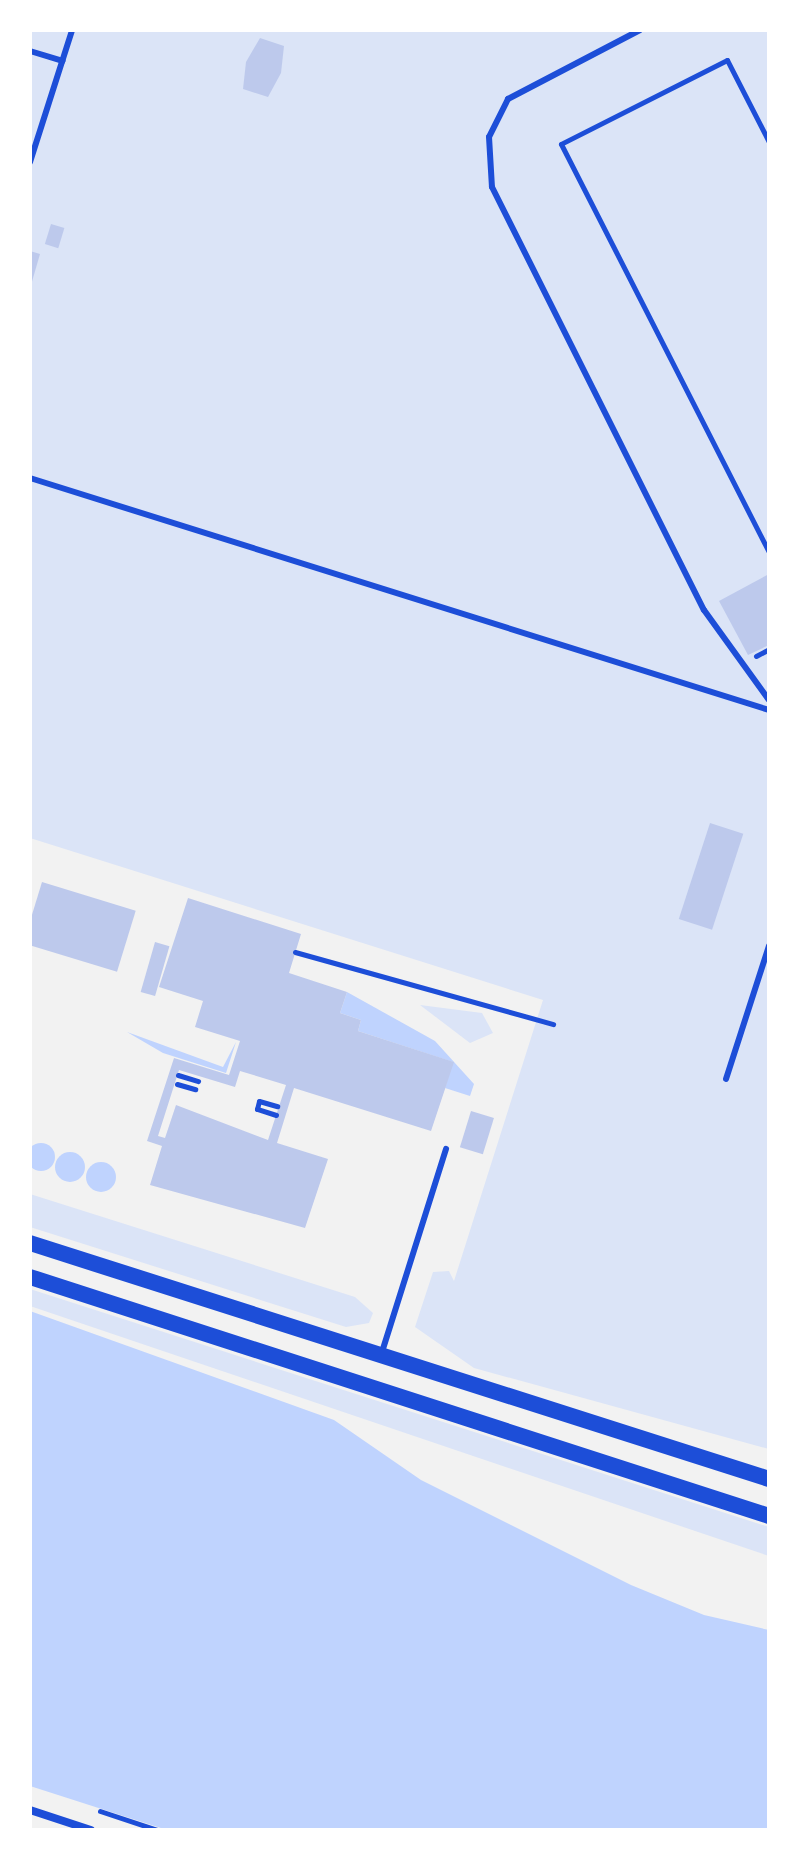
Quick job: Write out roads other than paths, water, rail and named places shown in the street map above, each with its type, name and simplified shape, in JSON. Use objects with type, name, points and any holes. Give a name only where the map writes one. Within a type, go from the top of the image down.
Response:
[{"type":"main road","points":[[30,1243],[769,1479]]},
{"type":"main road","points":[[30,1277],[769,1516]]},
{"type":"street","points":[[30,1810],[91,1830]]},
{"type":"lane","points":[[30,162],[72,30]]},
{"type":"lane","points":[[640,30],[508,99],[489,137],[492,187],[704,610],[769,700]]},
{"type":"lane","points":[[30,51],[62,61]]},
{"type":"lane","points":[[30,478],[769,710]]},
{"type":"lane","points":[[726,1079],[769,946]]},
{"type":"lane","points":[[382,1355],[446,1149]]},
{"type":"water","points":[[347,992],[435,1041],[474,1084],[470,1096],[445,1088],[453,1062],[358,1031],[361,1020],[340,1013]]},
{"type":"water","points":[[127,1032],[223,1067],[236,1042],[226,1073],[163,1053]]},
{"type":"water","points":[[41,1143],[51,1147],[55,1157],[51,1167],[41,1171],[31,1167],[27,1157],[31,1147]]},
{"type":"water","points":[[70,1152],[81,1156],[85,1167],[81,1178],[70,1182],[59,1178],[55,1167],[59,1156]]},
{"type":"water","points":[[101,1162],[112,1166],[116,1177],[112,1188],[101,1192],[90,1188],[86,1177],[90,1166]]},
{"type":"water","points":[[30,1311],[334,1420],[421,1480],[631,1585],[704,1615],[769,1630],[769,1830],[167,1830],[30,1786]]}]
